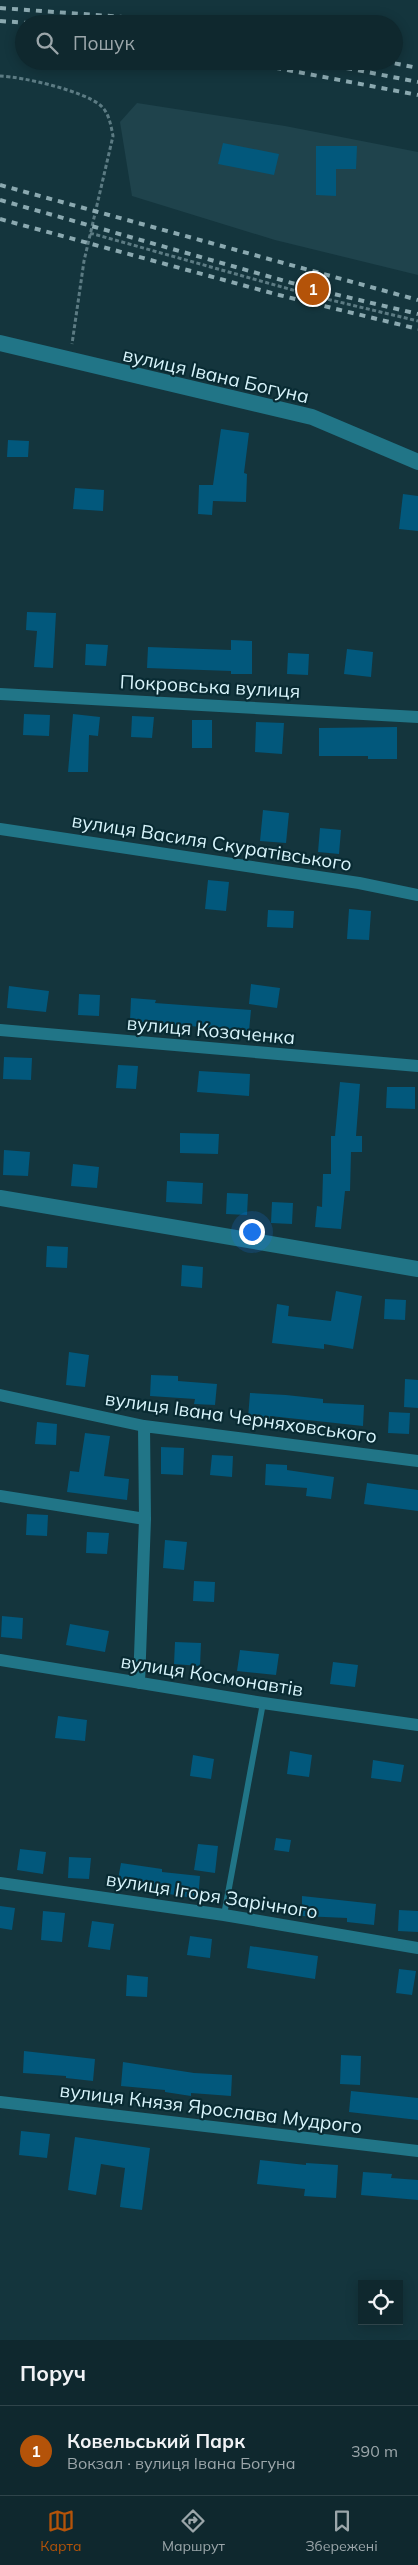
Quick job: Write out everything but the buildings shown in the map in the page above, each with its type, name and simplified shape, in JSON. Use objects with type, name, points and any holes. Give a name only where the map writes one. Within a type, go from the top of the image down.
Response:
[{"type":"street","name":"вулиця Івана Богуна","points":[[0,343],[312,417],[418,462]]},
{"type":"street","name":"Покровська вулиця","points":[[0,694],[418,717]]},
{"type":"street","name":"вулиця Василя Скуратівського","points":[[0,829],[359,883],[418,895]]},
{"type":"street","name":"вулиця Козаченка","points":[[0,1030],[418,1066]]},
{"type":"street","points":[[0,1198],[418,1269]]},
{"type":"street","name":"вулиця Івана Черняховського","points":[[0,1395],[144,1426],[418,1461]]},
{"type":"street","points":[[139,1683],[144,1519],[144,1426]]},
{"type":"street","points":[[0,1496],[144,1519]]},
{"type":"street","name":"вулиця Космонавтів","points":[[0,1660],[263,1703],[418,1725]]},
{"type":"street","name":"вулиця Ігоря Зарічного","points":[[0,1883],[224,1915],[418,1948]]},
{"type":"street","name":"вулиця Князя Ярослава Мудрого","points":[[0,2102],[418,2151]]},
{"type":"lane","points":[[224,1915],[263,1703]]},
{"type":"path","points":[[0,76],[16,76],[78,94],[100,105],[110,120],[113,136],[90,233],[69,360]]},
{"type":"path","points":[[90,233],[314,296],[418,321]]},
{"type":"shaded area","points":[[137,103],[285,126],[418,152],[418,275],[275,240],[132,196],[120,122]]},
{"type":"railway","points":[[0,8],[96,15]]},
{"type":"railway","points":[[0,21],[15,22]]},
{"type":"railway","points":[[403,65],[418,68]]},
{"type":"railway","points":[[287,70],[418,95]]},
{"type":"railway","points":[[357,70],[418,82]]},
{"type":"railway","points":[[0,185],[418,300]]},
{"type":"railway","points":[[0,200],[313,289],[418,314]]},
{"type":"railway","points":[[0,219],[279,295],[418,329]]},
{"type":"place","name":"Ковельський Парк","points":[[313,289]]}]
